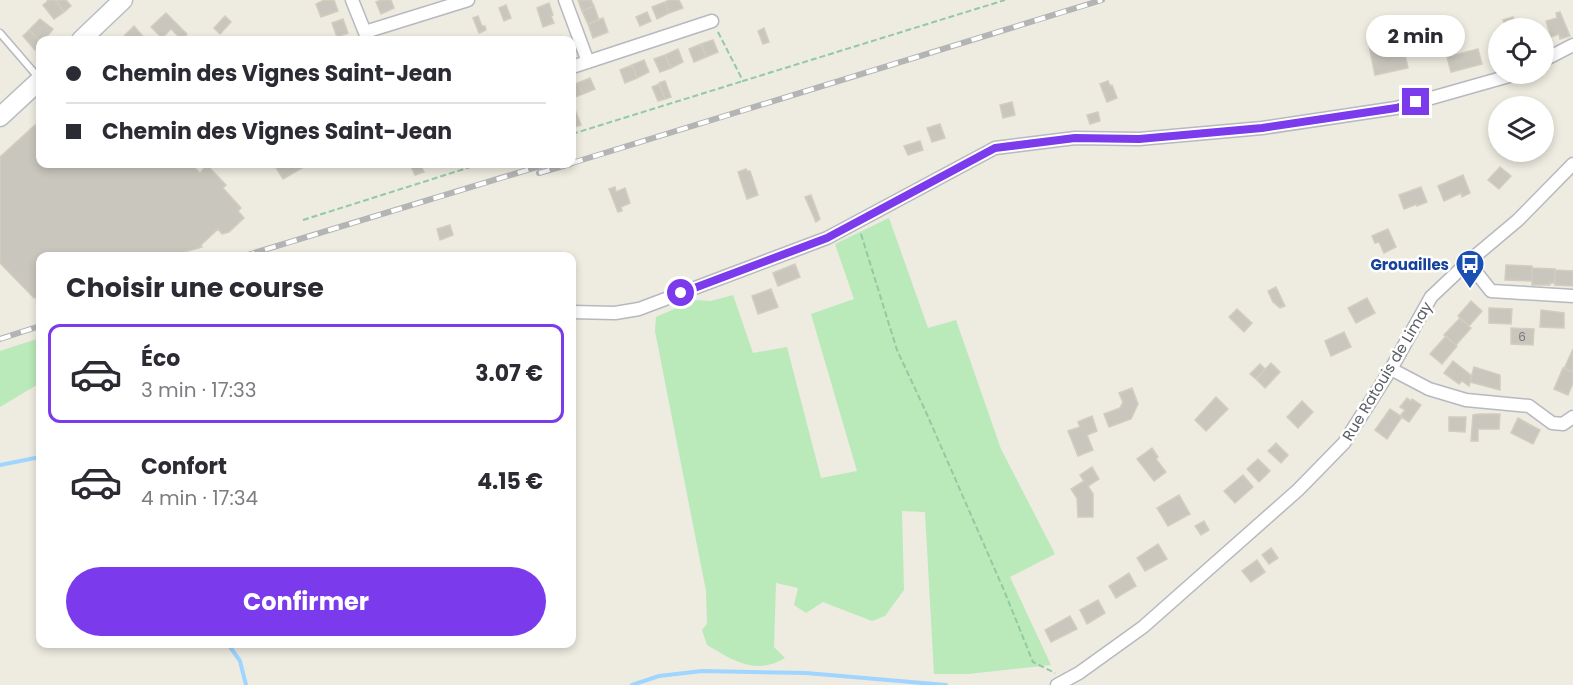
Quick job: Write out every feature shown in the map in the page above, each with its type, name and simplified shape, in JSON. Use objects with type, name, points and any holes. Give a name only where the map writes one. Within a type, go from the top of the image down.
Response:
[{"type":"main road","points":[[85,36],[123,0]]},
{"type":"main road","points":[[0,117],[36,84]]},
{"type":"street","points":[[352,0],[366,36],[468,0]]},
{"type":"street","points":[[565,0],[588,62]]},
{"type":"street","points":[[576,66],[712,21]]},
{"type":"street","points":[[1554,55],[1573,45]]},
{"type":"street","points":[[576,312],[615,312],[639,309],[827,238],[995,148],[1075,138],[1139,139],[1262,128],[1396,108],[1488,82]]},
{"type":"street","name":"Rue Ratouis de Limay","points":[[1062,682],[1079,673],[1143,627],[1298,490],[1344,443],[1391,369],[1431,297],[1518,220],[1573,164]]},
{"type":"street","points":[[1468,262],[1491,291],[1573,296]]},
{"type":"street","points":[[1391,369],[1429,389],[1466,400],[1529,406],[1552,423],[1563,424],[1573,417]]},
{"type":"lane","points":[[0,33],[36,75]]},
{"type":"path","points":[[576,133],[1005,0]]},
{"type":"path","points":[[712,21],[743,81]]},
{"type":"path","points":[[303,220],[467,168]]},
{"type":"path","points":[[857,222],[878,283],[897,350],[1004,588],[1033,662],[1062,682]]},
{"type":"green space","points":[[889,218],[928,328],[956,320],[1001,449],[1055,554],[1010,577],[1051,665],[968,674],[934,674],[925,512],[902,511],[904,590],[885,616],[872,621],[823,602],[806,613],[794,605],[798,588],[776,583],[774,647],[785,658],[764,666],[754,666],[726,656],[707,645],[702,630],[707,624],[706,591],[655,331],[656,317],[695,300],[711,301],[733,295],[753,353],[787,347],[821,478],[857,471],[811,314],[854,299],[835,244]]},
{"type":"green space","points":[[36,339],[36,385],[0,407],[0,351]]},
{"type":"building","points":[[47,0],[55,0],[64,12],[54,19],[43,5]]},
{"type":"building","points":[[55,0],[66,0],[71,6],[64,12]]},
{"type":"building","points":[[324,0],[334,0],[338,11],[321,17],[316,4]]},
{"type":"building","points":[[391,0],[394,8],[381,14],[376,2]]},
{"type":"building","points":[[578,0],[591,0],[594,6],[582,11]]},
{"type":"building","points":[[679,0],[683,8],[669,13],[665,2]]},
{"type":"building","points":[[665,2],[669,13],[657,19],[652,7]]},
{"type":"building","points":[[549,3],[554,23],[543,27],[537,8]]},
{"type":"building","points":[[506,5],[511,18],[504,21],[499,8]]},
{"type":"building","points":[[594,6],[599,20],[588,24],[582,11]]},
{"type":"building","points":[[647,12],[651,21],[640,26],[636,17]]},
{"type":"building","points":[[1560,12],[1570,36],[1560,39],[1559,34],[1554,36],[1556,13]]},
{"type":"building","points":[[166,13],[187,34],[178,36],[171,29],[164,36],[160,36],[151,27]]},
{"type":"building","points":[[225,16],[231,22],[220,34],[214,28]]},
{"type":"building","points":[[478,16],[486,30],[479,33],[473,18]]},
{"type":"building","points":[[603,18],[608,32],[593,38],[588,24]]},
{"type":"building","points":[[40,19],[53,29],[47,36],[36,37],[29,30]]},
{"type":"building","points":[[343,19],[348,33],[337,36],[332,23]]},
{"type":"building","points":[[134,26],[143,36],[124,36]]},
{"type":"building","points":[[764,28],[769,42],[763,44],[758,31]]},
{"type":"building","points":[[1399,29],[1408,68],[1375,75],[1367,36]]},
{"type":"building","points":[[29,30],[36,37],[35,50],[23,36]]},
{"type":"building","points":[[713,40],[718,52],[706,57],[701,44]]},
{"type":"building","points":[[701,44],[706,57],[694,62],[689,49]]},
{"type":"building","points":[[678,49],[683,62],[671,68],[665,55]]},
{"type":"building","points":[[1478,49],[1482,64],[1451,72],[1447,57]]},
{"type":"building","points":[[665,55],[671,68],[660,72],[654,59]]},
{"type":"building","points":[[644,60],[649,72],[637,78],[632,65]]},
{"type":"building","points":[[632,65],[637,78],[625,83],[620,70]]},
{"type":"building","points":[[590,78],[595,89],[583,94],[578,83]]},
{"type":"building","points":[[665,81],[671,97],[665,99],[659,83]]},
{"type":"building","points":[[1108,81],[1117,98],[1107,102],[1100,84]]},
{"type":"building","points":[[578,83],[583,94],[576,97],[576,84]]},
{"type":"building","points":[[659,84],[665,99],[658,101],[652,87]]},
{"type":"building","points":[[1012,102],[1015,115],[1003,118],[1000,105]]},
{"type":"building","points":[[576,112],[581,125],[576,126]]},
{"type":"building","points":[[1098,112],[1100,121],[1090,124],[1087,115]]},
{"type":"building","points":[[940,124],[945,138],[932,142],[927,128]]},
{"type":"building","points":[[35,125],[36,168],[195,168],[200,173],[204,168],[210,168],[226,185],[223,188],[241,208],[238,211],[244,218],[229,232],[222,234],[218,229],[201,245],[202,247],[184,252],[36,252],[36,298],[34,298],[0,263],[0,157]]},
{"type":"building","points":[[920,141],[923,150],[908,155],[904,146]]},
{"type":"building","points":[[1500,167],[1511,176],[1499,189],[1488,180]]},
{"type":"building","points":[[276,168],[302,168],[283,179]]},
{"type":"building","points":[[412,168],[422,168],[424,172],[415,175]]},
{"type":"building","points":[[746,169],[750,171],[758,195],[747,199],[738,172]]},
{"type":"building","points":[[1463,175],[1470,193],[1462,197],[1461,193],[1444,201],[1438,186]]},
{"type":"building","points":[[615,187],[616,192],[625,188],[630,203],[621,207],[622,211],[618,212],[609,189]]},
{"type":"building","points":[[1421,187],[1427,202],[1404,209],[1399,195]]},
{"type":"building","points":[[811,195],[820,219],[816,222],[805,197]]},
{"type":"building","points":[[450,225],[453,235],[440,240],[437,229]]},
{"type":"building","points":[[1388,229],[1396,247],[1384,253],[1379,242],[1375,243],[1372,236]]},
{"type":"building","points":[[795,264],[800,277],[778,286],[773,273]]},
{"type":"building","points":[[1506,265],[1532,266],[1532,281],[1505,280]]},
{"type":"building","points":[[1532,268],[1555,269],[1555,283],[1532,285]]},
{"type":"building","points":[[1555,270],[1573,271],[1573,286],[1555,285]]},
{"type":"building","points":[[1276,287],[1285,306],[1280,308],[1273,302],[1268,291]]},
{"type":"building","points":[[771,289],[778,307],[758,314],[752,296]]},
{"type":"building","points":[[1367,298],[1375,313],[1356,323],[1348,308]]},
{"type":"building","points":[[1471,301],[1482,311],[1469,326],[1458,316]]},
{"type":"building","points":[[1489,308],[1512,309],[1511,324],[1489,323]]},
{"type":"building","points":[[1237,309],[1252,323],[1244,332],[1229,317]]},
{"type":"building","points":[[1541,310],[1564,313],[1564,328],[1540,327]]},
{"type":"building","points":[[1460,318],[1471,328],[1456,345],[1444,335]]},
{"type":"building","points":[[1511,328],[1534,329],[1533,345],[1511,344]]},
{"type":"building","points":[[1344,332],[1351,347],[1331,356],[1325,341]]},
{"type":"building","points":[[1446,336],[1457,346],[1442,364],[1430,354]]},
{"type":"building","points":[[1573,349],[1573,372],[1564,369]]},
{"type":"building","points":[[1453,361],[1472,376],[1469,386],[1462,381],[1459,384],[1444,373]]},
{"type":"building","points":[[1271,363],[1280,372],[1265,388],[1256,379]]},
{"type":"building","points":[[1260,364],[1265,369],[1256,379],[1250,374]]},
{"type":"building","points":[[1474,367],[1500,375],[1500,390],[1470,382]]},
{"type":"building","points":[[1563,368],[1573,372],[1573,383],[1568,395],[1554,389]]},
{"type":"building","points":[[1132,388],[1138,404],[1131,419],[1109,427],[1104,414],[1120,408],[1123,402],[1119,393]]},
{"type":"building","points":[[1216,397],[1228,409],[1206,431],[1195,420]]},
{"type":"building","points":[[1407,398],[1421,405],[1409,422],[1400,416],[1405,410],[1400,407]]},
{"type":"building","points":[[1302,401],[1313,412],[1298,428],[1287,417]]},
{"type":"building","points":[[1390,409],[1402,417],[1387,439],[1375,430]]},
{"type":"building","points":[[1500,414],[1499,429],[1478,429],[1478,441],[1471,441],[1473,415]]},
{"type":"building","points":[[1092,416],[1097,431],[1087,435],[1093,450],[1078,456],[1068,431],[1080,427],[1078,422]]},
{"type":"building","points":[[1449,417],[1466,417],[1465,432],[1449,431]]},
{"type":"building","points":[[1518,418],[1540,430],[1533,444],[1511,433]]},
{"type":"building","points":[[1276,443],[1288,455],[1281,463],[1268,451]]},
{"type":"building","points":[[1152,448],[1158,457],[1156,459],[1166,472],[1154,481],[1137,459]]},
{"type":"building","points":[[1258,459],[1270,471],[1259,482],[1247,469]]},
{"type":"building","points":[[1092,467],[1099,479],[1088,486],[1093,494],[1093,517],[1078,517],[1077,498],[1071,489],[1084,481],[1080,475]]},
{"type":"building","points":[[1243,475],[1253,487],[1235,503],[1224,491]]},
{"type":"building","points":[[1179,495],[1190,514],[1168,526],[1157,508]]},
{"type":"building","points":[[1204,521],[1209,530],[1201,535],[1195,526]]},
{"type":"building","points":[[1158,544],[1167,559],[1145,571],[1137,558]]},
{"type":"building","points":[[1271,548],[1278,558],[1269,564],[1262,555]]},
{"type":"building","points":[[1257,560],[1265,572],[1251,582],[1242,571]]},
{"type":"building","points":[[1129,573],[1136,586],[1116,598],[1109,586]]},
{"type":"building","points":[[1098,600],[1105,613],[1087,624],[1080,610]]},
{"type":"building","points":[[1070,616],[1077,629],[1051,642],[1045,630]]},
{"type":"waterway","points":[[0,465],[36,458]]},
{"type":"waterway","points":[[231,648],[240,661],[246,685]]},
{"type":"waterway","points":[[632,685],[659,676],[702,671],[806,673],[946,685]]},
{"type":"railway","points":[[576,162],[1102,0]]},
{"type":"railway","points":[[257,252],[534,168]]},
{"type":"railway","points":[[539,173],[556,168]]},
{"type":"railway","points":[[0,339],[36,327]]},
{"type":"place","name":"Grouailles","points":[[1470,290]]},
{"type":"route","points":[[681,293],[827,238],[995,148],[1075,138],[1139,139],[1262,128],[1396,108],[1416,102]]}]
